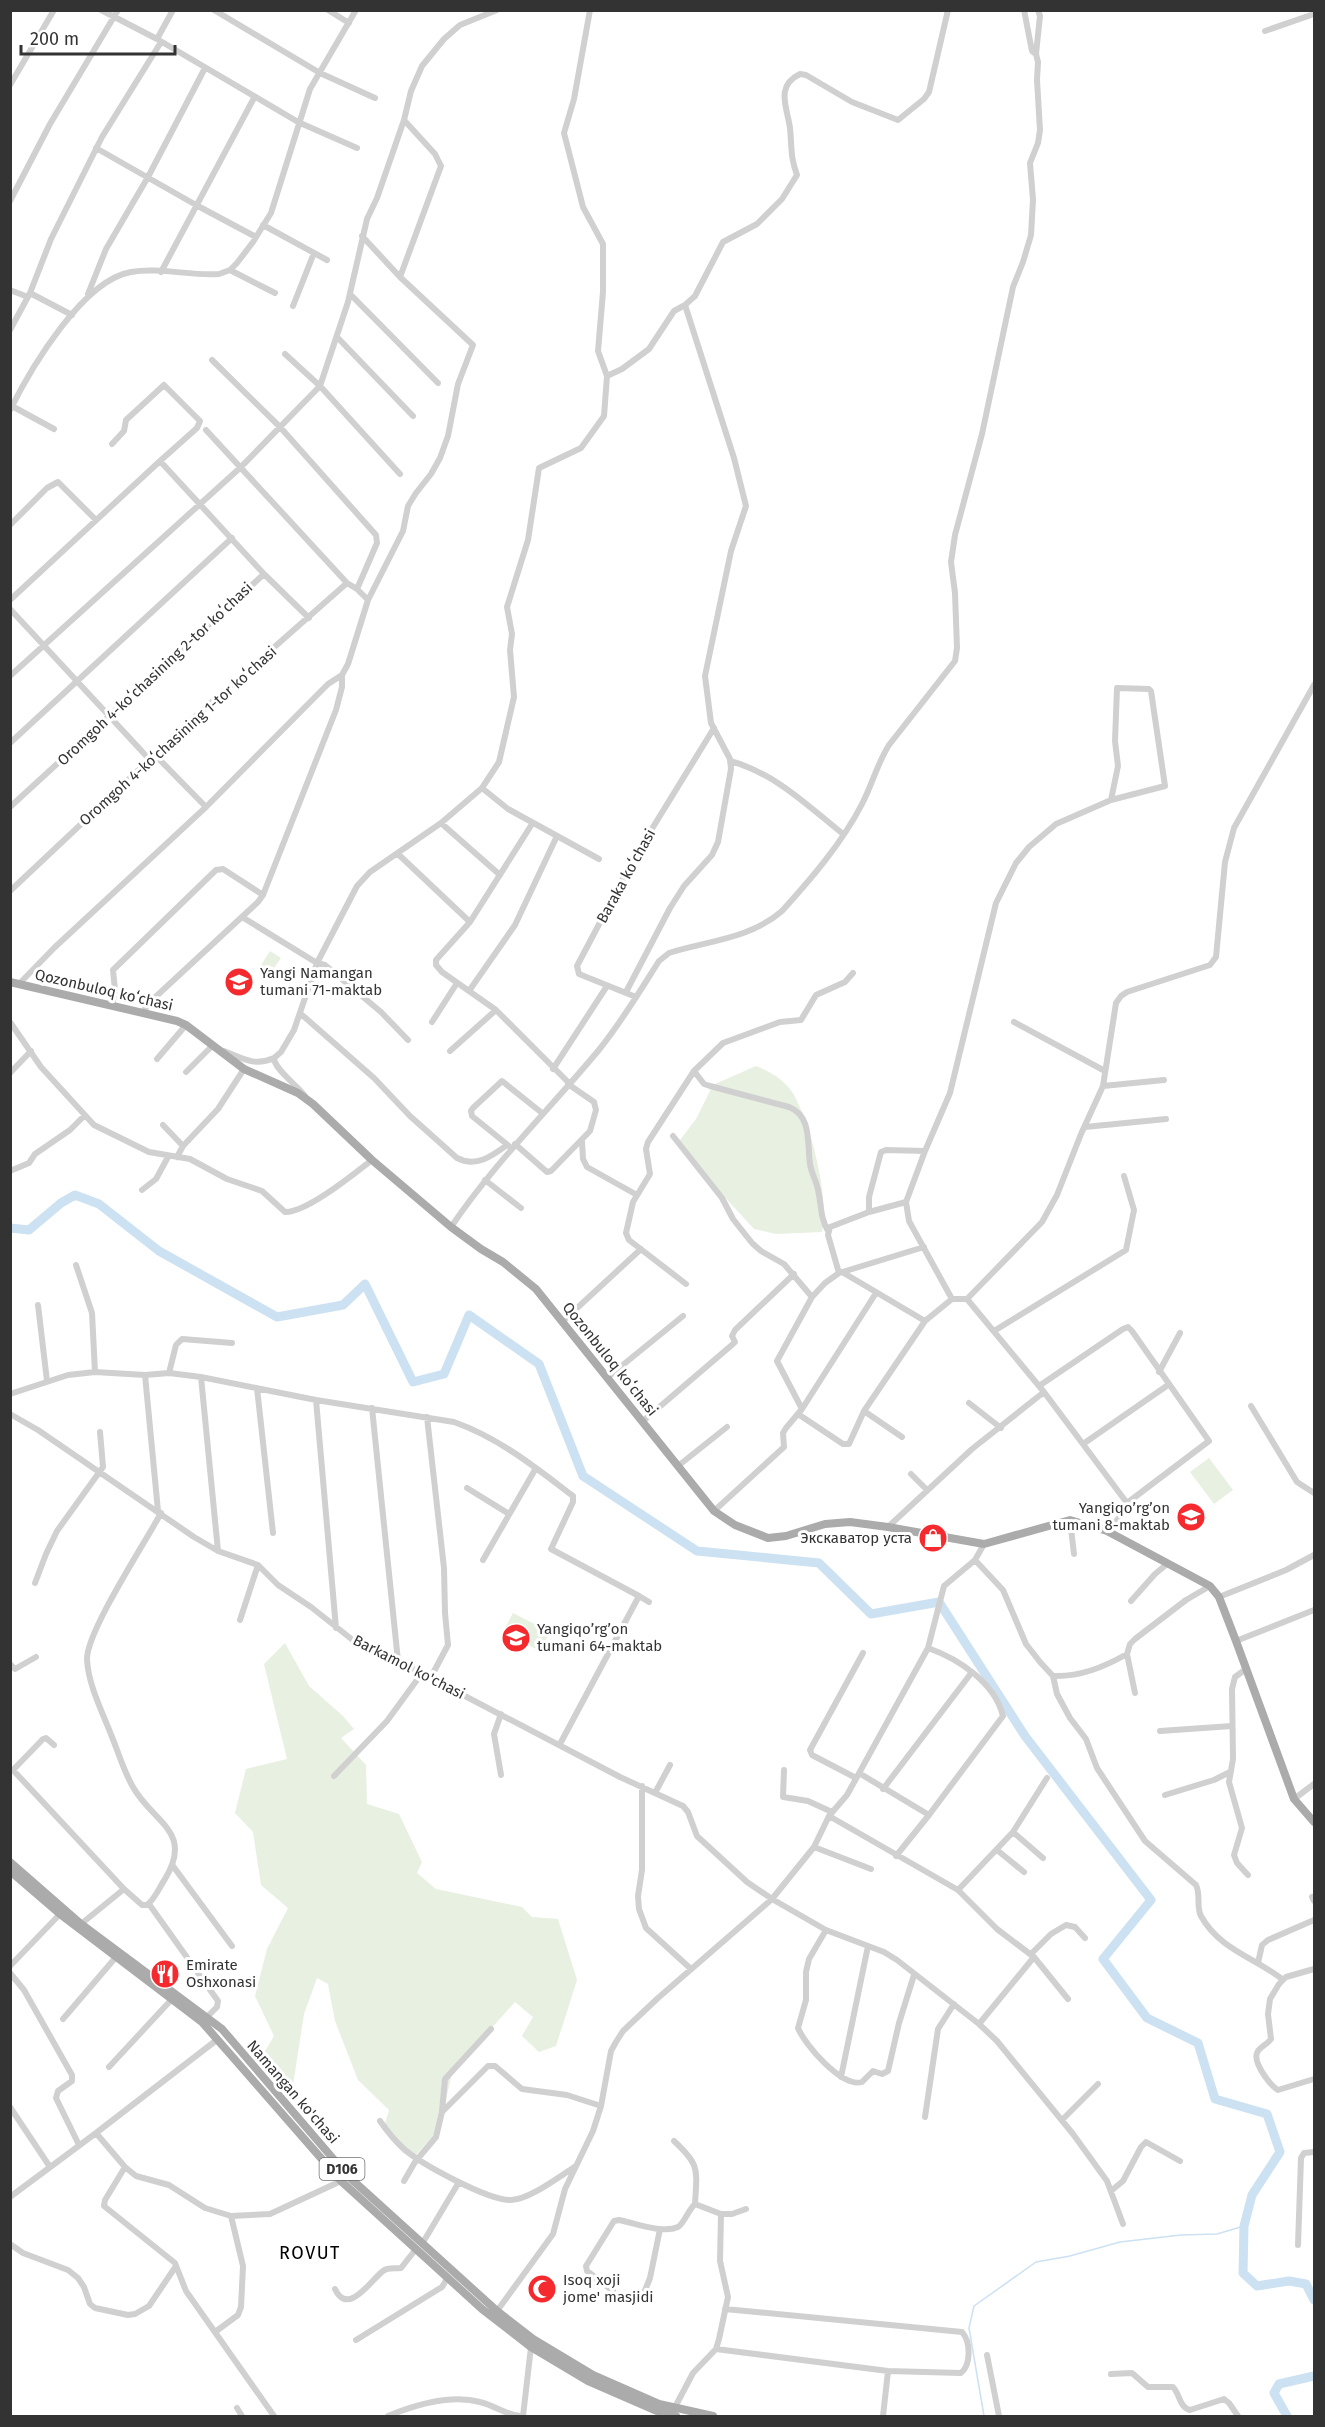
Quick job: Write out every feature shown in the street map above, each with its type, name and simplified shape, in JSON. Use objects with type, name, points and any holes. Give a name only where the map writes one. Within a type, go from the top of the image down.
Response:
[{"type":"main road","name":"Qozonbuloq koʻchasi","points":[[15,983],[143,1012],[186,1025],[244,1069],[306,1099],[372,1160],[451,1227],[526,1279],[563,1321],[714,1511],[735,1525],[768,1538],[786,1536],[825,1524],[850,1522],[984,1544],[1070,1520]]},
{"type":"main road","points":[[1070,1520],[1107,1531],[1210,1586],[1219,1597],[1294,1799],[1314,1822]]},
{"type":"main road","name":"Namangan ko'chasi","points":[[10,1862],[81,1924],[222,2029],[348,2176],[482,2309],[531,2347],[588,2381],[674,2414],[713,2416]]},
{"type":"main road","name":"Namangan ko'chasi","points":[[10,1871],[60,1914],[202,2022],[341,2181],[497,2311],[533,2339],[593,2375],[658,2404],[674,2414]]},
{"type":"street","points":[[10,86],[54,10]]},
{"type":"street","points":[[101,10],[298,122],[357,148]]},
{"type":"street","points":[[10,201],[50,124],[118,10]]},
{"type":"street","points":[[10,330],[29,295],[51,239],[96,148],[159,41],[173,10]]},
{"type":"street","points":[[214,10],[320,73],[375,98]]},
{"type":"street","points":[[328,10],[349,22]]},
{"type":"street","points":[[54,429],[11,407],[39,361],[72,315],[87,298],[119,274],[135,271],[207,275],[230,270],[256,237],[271,213],[310,89],[357,10]]},
{"type":"street","points":[[10,676],[241,467],[320,386],[350,294],[362,236],[404,120],[411,91],[422,66],[444,39],[460,25],[497,10]]},
{"type":"street","points":[[186,1072],[215,1047],[252,1063],[274,1058],[285,1046],[301,1014],[317,963],[357,886],[370,872],[441,823],[482,788],[499,762],[512,704],[510,650],[512,634],[507,607],[528,540],[539,468],[580,448],[604,416],[608,376],[598,351],[603,292],[603,244],[583,207],[564,133],[574,99],[590,10]]},
{"type":"street","points":[[608,376],[622,369],[649,349],[674,311],[695,296],[723,242],[757,224],[782,199],[796,175],[790,156],[790,128],[783,95],[787,84],[800,74],[806,75],[852,102],[898,120],[924,99],[929,92],[948,10]]},
{"type":"street","points":[[1024,10],[1032,51],[1036,54]]},
{"type":"street","points":[[451,1227],[511,1146],[597,1052],[659,961],[669,954],[753,930],[772,920],[794,898],[843,834],[862,803],[880,760],[889,745],[955,661],[957,648],[956,593],[951,562],[955,535],[982,434],[1012,287],[1031,236],[1033,200],[1030,163],[1038,143],[1040,130],[1036,54],[1040,16],[1038,10]]},
{"type":"street","points":[[1265,31],[1314,14]]},
{"type":"street","points":[[87,298],[106,249],[148,177],[206,68]]},
{"type":"street","points":[[161,272],[254,98]]},
{"type":"street","points":[[400,277],[441,166],[435,154],[404,120]]},
{"type":"street","points":[[96,148],[256,237]]},
{"type":"street","points":[[263,225],[327,260]]},
{"type":"street","points":[[143,1012],[150,1002],[263,895],[336,710],[342,687],[342,675],[348,664],[368,600],[403,531],[408,506],[431,474],[448,436],[458,384],[472,345],[400,277],[362,236]]},
{"type":"street","points":[[294,306],[314,253]]},
{"type":"street","points":[[230,270],[275,293]]},
{"type":"street","points":[[10,290],[29,295],[72,315]]},
{"type":"street","points":[[350,294],[438,383]]},
{"type":"street","points":[[626,992],[670,908],[684,886],[712,855],[718,842],[730,761],[714,728],[707,699],[706,665],[731,551],[746,506],[734,458],[685,305]]},
{"type":"street","points":[[337,337],[412,416]]},
{"type":"street","points":[[285,354],[320,386],[400,474]]},
{"type":"street","points":[[212,360],[280,428],[376,535],[377,543],[357,589]]},
{"type":"street","points":[[10,600],[197,428],[200,421],[164,385],[126,420],[124,431],[112,444]]},
{"type":"street","points":[[206,430],[347,583],[368,600]]},
{"type":"street","name":"Oromgoh 4-koʻchasining 2-tor koʻchasi","points":[[10,807],[264,574],[160,462]]},
{"type":"street","points":[[10,525],[47,489],[58,482],[96,520]]},
{"type":"street","points":[[10,743],[232,538]]},
{"type":"street","points":[[264,574],[309,618]]},
{"type":"street","name":"Oromgoh 4-koʻchasining 1-tor koʻchasi","points":[[10,891],[152,757],[347,583]]},
{"type":"street","points":[[10,609],[108,716],[206,807]]},
{"type":"street","points":[[15,983],[206,807],[328,684],[342,675]]},
{"type":"street","points":[[924,1247],[841,1273],[825,1282],[812,1297],[777,1361],[800,1412],[846,1445],[851,1442],[864,1410],[926,1321],[952,1299],[967,1299],[1042,1222],[1057,1195],[1103,1086],[1116,1003],[1121,996],[1210,965],[1216,957],[1225,862],[1234,828],[1314,685]]},
{"type":"street","points":[[952,1299],[909,1221],[906,1202],[924,1151],[950,1093],[996,903],[1016,863],[1043,834],[1070,816],[1111,800],[1165,786],[1149,689],[1117,688],[1115,741],[1118,766],[1111,800]]},
{"type":"street","name":"Baraka koʻchasi","points":[[636,997],[577,973],[577,966],[634,858],[714,728]]},
{"type":"street","points":[[730,761],[757,772],[784,787],[843,834]]},
{"type":"street","name":"Baraka koʻchasi","points":[[482,788],[508,809],[532,824],[599,860]]},
{"type":"street","points":[[441,823],[500,875]]},
{"type":"street","points":[[532,824],[470,922],[436,960],[438,968],[496,1010],[553,1069],[594,1102],[593,1125],[582,1141],[571,1148],[547,1172],[471,1114],[473,1108],[502,1081],[542,1113]]},
{"type":"street","points":[[469,991],[515,925],[558,836]]},
{"type":"street","points":[[398,854],[470,922]]},
{"type":"street","points":[[112,1006],[115,990],[112,970],[216,870],[223,869],[263,895]]},
{"type":"street","points":[[242,917],[317,963],[325,965],[408,1040]]},
{"type":"street","points":[[686,1284],[629,1240],[626,1233],[633,1202],[650,1174],[646,1149],[648,1142],[694,1071],[723,1042],[780,1022],[801,1020],[816,995],[845,982],[853,973]]},
{"type":"street","points":[[432,1022],[457,983]]},
{"type":"street","points":[[553,1069],[607,986]]},
{"type":"street","points":[[450,1051],[496,1010]]},
{"type":"street","points":[[301,1014],[374,1078],[410,1116],[457,1158],[465,1162],[478,1161],[511,1146]]},
{"type":"street","points":[[10,1022],[41,1066],[94,1125],[149,1152],[200,1163],[227,1179],[262,1191],[287,1212],[320,1197],[372,1160]]},
{"type":"street","points":[[1014,1022],[1105,1071]]},
{"type":"street","points":[[157,1059],[186,1025]]},
{"type":"street","points":[[10,1073],[31,1051]]},
{"type":"street","points":[[274,1058],[276,1066],[296,1084],[306,1099]]},
{"type":"street","points":[[177,1157],[183,1146],[218,1109],[244,1069]]},
{"type":"street","points":[[694,1071],[704,1083],[710,1086],[789,1107],[799,1112],[807,1132],[810,1166],[818,1188],[822,1221],[828,1231],[841,1273],[926,1321]]},
{"type":"street","points":[[1103,1086],[1164,1080]]},
{"type":"street","points":[[10,1171],[29,1163],[35,1154],[70,1130],[84,1116]]},
{"type":"street","points":[[1085,1126],[1166,1119]]},
{"type":"street","points":[[163,1125],[183,1146]]},
{"type":"street","points":[[673,1136],[722,1198],[733,1219],[752,1243],[784,1264],[812,1297]]},
{"type":"street","points":[[582,1141],[583,1159],[587,1167],[637,1194]]},
{"type":"street","points":[[869,1212],[869,1197],[881,1152],[924,1151]]},
{"type":"street","points":[[142,1190],[156,1179],[168,1157]]},
{"type":"street","points":[[994,1331],[1126,1250],[1134,1210],[1124,1176]]},
{"type":"street","points":[[485,1180],[521,1208]]},
{"type":"street","points":[[828,1231],[834,1224],[906,1202]]},
{"type":"street","points":[[563,1321],[640,1249]]},
{"type":"street","points":[[76,1265],[92,1313],[95,1372]]},
{"type":"street","points":[[643,1421],[730,1348],[735,1342],[732,1336],[735,1330],[794,1274]]},
{"type":"street","points":[[714,1511],[782,1449],[783,1433],[800,1412],[876,1293]]},
{"type":"street","points":[[967,1299],[1044,1392],[1127,1503],[1128,1508],[1107,1531]]},
{"type":"street","points":[[38,1305],[47,1381]]},
{"type":"street","points":[[608,1377],[683,1316]]},
{"type":"street","points":[[1039,1386],[1127,1327],[1132,1331],[1209,1441],[1127,1503]]},
{"type":"street","points":[[1159,1372],[1180,1333]]},
{"type":"street","points":[[169,1373],[176,1345],[182,1339],[232,1343]]},
{"type":"street","points":[[10,1394],[47,1381],[95,1372],[145,1375],[169,1373],[454,1422],[475,1429],[511,1449],[574,1498],[551,1550],[650,1602]]},
{"type":"street","points":[[54,1745],[46,1738],[43,1739],[12,1771],[124,1889],[142,1905],[149,1904],[173,1866],[174,1838],[164,1823],[141,1800],[129,1780],[95,1691],[87,1658],[101,1618],[160,1512],[145,1375]]},
{"type":"street","points":[[201,1377],[218,1551]]},
{"type":"street","points":[[1083,1444],[1168,1385]]},
{"type":"street","points":[[257,1388],[273,1533]]},
{"type":"street","points":[[888,1527],[972,1449],[1044,1392]]},
{"type":"street","points":[[316,1400],[336,1628]]},
{"type":"street","points":[[969,1403],[1000,1428]]},
{"type":"street","points":[[1251,1406],[1297,1482],[1314,1492]]},
{"type":"street","points":[[372,1408],[398,1661]]},
{"type":"street","points":[[864,1410],[902,1437]]},
{"type":"street","name":"Barkamol ko'chasi","points":[[10,1414],[218,1551],[258,1565],[270,1578],[359,1645],[431,1677],[683,1806],[688,1812],[697,1836],[718,1857],[772,1899],[826,1930],[897,1959],[914,1975],[979,2024],[1027,2076],[1107,2181],[1123,2224]]},
{"type":"street","points":[[427,1417],[444,1568],[448,1645],[431,1677]]},
{"type":"street","points":[[678,1466],[727,1427]]},
{"type":"street","points":[[35,1583],[57,1531],[99,1472],[104,1459],[100,1432]]},
{"type":"street","points":[[483,1560],[536,1468]]},
{"type":"street","points":[[911,1474],[927,1490]]},
{"type":"street","points":[[467,1488],[509,1514]]},
{"type":"street","points":[[1070,1520],[1074,1554]]},
{"type":"street","points":[[497,2311],[553,2234],[565,2189],[593,2131],[601,2106],[611,2051],[616,2042],[632,2023],[772,1899],[814,1847],[830,1814],[847,1795],[928,1648],[944,1586],[975,1560],[984,1544]]},
{"type":"street","points":[[1219,1597],[1286,1570],[1314,1555]]},
{"type":"street","points":[[975,1560],[1003,1590],[1026,1644],[1053,1676],[1057,1694],[1070,1718],[1086,1739],[1097,1768],[1145,1841],[1196,1884],[1199,1891],[1199,1912],[1215,1934],[1244,1957],[1258,1963],[1282,1979]]},
{"type":"street","points":[[1131,1601],[1167,1564]]},
{"type":"street","points":[[240,1620],[258,1565]]},
{"type":"street","points":[[1135,1693],[1127,1654],[1130,1644],[1186,1600],[1210,1586]]},
{"type":"street","points":[[560,1744],[639,1596]]},
{"type":"street","points":[[1236,1641],[1313,1610],[1314,1618]]},
{"type":"street","points":[[896,1856],[1002,1720],[1002,1712],[982,1680],[951,1658],[928,1648]]},
{"type":"street","points":[[864,1653],[810,1750],[812,1755],[883,1789],[929,1815]]},
{"type":"street","points":[[1053,1676],[1070,1676],[1101,1668],[1127,1654]]},
{"type":"street","points":[[10,1664],[15,1669],[36,1657]]},
{"type":"street","points":[[1246,1669],[1235,1677],[1232,1689],[1233,1759],[1229,1782],[1242,1828],[1234,1855],[1237,1863],[1248,1875]]},
{"type":"street","points":[[883,1789],[972,1672]]},
{"type":"street","points":[[334,1776],[387,1720],[422,1674]]},
{"type":"street","points":[[501,1714],[494,1734],[501,1775]]},
{"type":"street","points":[[1160,1731],[1232,1726]]},
{"type":"street","points":[[655,1793],[670,1765]]},
{"type":"street","points":[[784,1770],[783,1797],[808,1801],[896,1856],[958,1890],[997,1929],[1032,1955],[1068,1999]]},
{"type":"street","points":[[1165,1795],[1214,1780],[1230,1772]]},
{"type":"street","points":[[958,1890],[1013,1832],[1047,1778]]},
{"type":"street","points":[[1294,1799],[1314,1784]]},
{"type":"street","points":[[642,1786],[642,1870],[638,1896],[643,1921],[646,1928],[691,1969]]},
{"type":"street","points":[[1013,1832],[1043,1858]]},
{"type":"street","points":[[814,1847],[871,1869]]},
{"type":"street","points":[[997,1850],[1024,1872]]},
{"type":"street","points":[[173,1866],[232,1946]]},
{"type":"street","points":[[81,1924],[124,1889]]},
{"type":"street","points":[[149,1904],[218,2001],[218,2007],[207,2017]]},
{"type":"street","points":[[10,1966],[60,1914]]},
{"type":"street","points":[[1258,1963],[1262,1945],[1268,1940],[1314,1920]]},
{"type":"street","points":[[979,2024],[1051,1934],[1070,1924],[1085,1938]]},
{"type":"street","points":[[826,1930],[809,1959],[806,1972],[806,2000],[798,2028],[808,2045],[841,2077],[858,2084],[873,2071],[882,2074],[888,2071],[899,2023],[914,1975]]},
{"type":"street","points":[[841,2077],[868,1946]]},
{"type":"street","points":[[63,2019],[116,1957]]},
{"type":"street","points":[[1314,1969],[1282,1979],[1270,1999],[1268,2014],[1271,2039],[1257,2052],[1263,2076],[1278,2090],[1314,2079]]},
{"type":"street","points":[[10,1973],[24,1990],[72,2075],[73,2080],[58,2091],[56,2098],[80,2145]]},
{"type":"street","points":[[109,2067],[172,1999]]},
{"type":"street","points":[[925,2117],[938,2029],[954,2004]]},
{"type":"street","points":[[404,2181],[418,2159],[436,2138],[442,2112],[445,2079],[491,2029]]},
{"type":"street","points":[[10,2197],[218,2039]]},
{"type":"street","points":[[442,2112],[481,2071],[491,2065],[522,2089],[567,2095],[601,2106]]},
{"type":"street","points":[[1062,2120],[1098,2084]]},
{"type":"street","points":[[10,2107],[50,2167]]},
{"type":"street","points":[[380,2121],[396,2142],[418,2159],[459,2182],[501,2199],[511,2200],[526,2195],[576,2166]]},
{"type":"street","points":[[96,2133],[125,2167],[136,2176],[176,2189],[205,2208],[231,2217],[270,2214],[341,2181]]},
{"type":"street","points":[[614,2291],[587,2271],[586,2266],[611,2223],[619,2220],[660,2229],[680,2226],[687,2211],[695,2204],[696,2166],[691,2156],[674,2140]]},
{"type":"street","points":[[1112,2191],[1123,2181],[1146,2142],[1180,2161]]},
{"type":"street","points":[[1298,2245],[1301,2158],[1304,2152],[1314,2152]]},
{"type":"street","points":[[125,2167],[105,2200],[104,2206],[171,2258],[186,2291],[274,2416]]},
{"type":"street","points":[[335,2289],[344,2299],[351,2300],[365,2290],[382,2271],[401,2268],[419,2247],[459,2182]]},
{"type":"street","points":[[695,2204],[721,2214],[732,2214],[746,2209]]},
{"type":"street","points":[[674,2414],[693,2373],[716,2349],[728,2289],[720,2261],[721,2214]]},
{"type":"street","points":[[215,2332],[238,2315],[242,2307],[243,2266],[231,2217]]},
{"type":"street","points":[[641,2300],[650,2278],[660,2229]]},
{"type":"street","points":[[10,2244],[23,2253],[68,2270],[78,2278],[90,2304],[95,2308],[128,2315],[135,2314],[148,2306],[176,2266]]},
{"type":"street","points":[[356,2340],[442,2287],[448,2277]]},
{"type":"street","points":[[716,2349],[888,2371],[961,2373],[968,2362],[965,2334],[962,2332],[725,2309]]},
{"type":"street","points":[[388,2416],[408,2408],[441,2401],[461,2400],[478,2401],[521,2416],[531,2347]]},
{"type":"street","points":[[987,2355],[999,2416]]},
{"type":"street","points":[[883,2416],[888,2371]]},
{"type":"street","points":[[1111,2374],[1132,2373],[1148,2388],[1173,2387],[1182,2405],[1190,2410],[1224,2399],[1238,2416]]},
{"type":"street","points":[[237,2408],[242,2416]]},
{"type":"green space","points":[[270,951],[281,958],[268,977],[258,970]]},
{"type":"green space","points":[[756,1066],[774,1075],[790,1089],[805,1119],[821,1180],[824,1218],[822,1232],[776,1234],[754,1229],[710,1181],[680,1140],[696,1119],[713,1085]]},
{"type":"green space","points":[[1209,1458],[1233,1490],[1214,1504],[1190,1472]]},
{"type":"green space","points":[[513,1613],[550,1632],[540,1651],[503,1632]]},
{"type":"green space","points":[[285,1643],[309,1686],[354,1729],[341,1738],[366,1765],[367,1804],[399,1814],[422,1862],[417,1873],[436,1889],[522,1907],[532,1917],[558,1919],[577,1980],[556,2046],[539,2052],[522,2036],[533,2017],[515,2002],[452,2072],[440,2128],[414,2157],[403,2153],[383,2130],[389,2110],[358,2080],[335,2021],[328,1984],[317,1978],[304,2014],[293,2085],[265,2051],[274,2036],[255,1996],[267,1949],[288,1908],[261,1885],[253,1832],[235,1813],[246,1769],[287,1759],[264,1664]]},
{"type":"waterway","points":[[10,1228],[29,1230],[61,1203],[75,1195],[99,1204],[159,1251],[277,1317],[343,1305],[365,1284],[413,1382],[444,1374],[469,1315],[539,1364],[583,1476],[697,1551],[819,1563],[871,1614],[939,1602],[1025,1736],[1151,1900],[1103,1959],[1147,2018],[1198,2043],[1215,2099],[1267,2114],[1280,2152],[1252,2195],[1244,2226],[1243,2273],[1257,2286],[1289,2281],[1306,2284],[1314,2300]]},
{"type":"waterway","points":[[984,2416],[969,2328],[974,2306],[1036,2262],[1070,2256],[1120,2242],[1181,2235],[1217,2234],[1244,2226]]},
{"type":"waterway","points":[[1287,2416],[1274,2393],[1279,2384],[1314,2376]]},
{"type":"place","name":"Yangi Namangan tumani 71-maktab","points":[[239,982]]},
{"type":"place","name":"Yangiqo’rg’on tumani 8-maktab","points":[[1191,1517]]},
{"type":"place","name":"Экскаватор уста","points":[[933,1538]]},
{"type":"place","name":"Yangiqo’rg’on tumani 64-maktab","points":[[516,1638]]},
{"type":"place","name":"Emirate Oshxonasi","points":[[165,1974]]},
{"type":"place","name":"Isoq xoji jome' masjidi","points":[[542,2289]]},
{"type":"district","name":"ROVUT","points":[[310,2253]]}]
